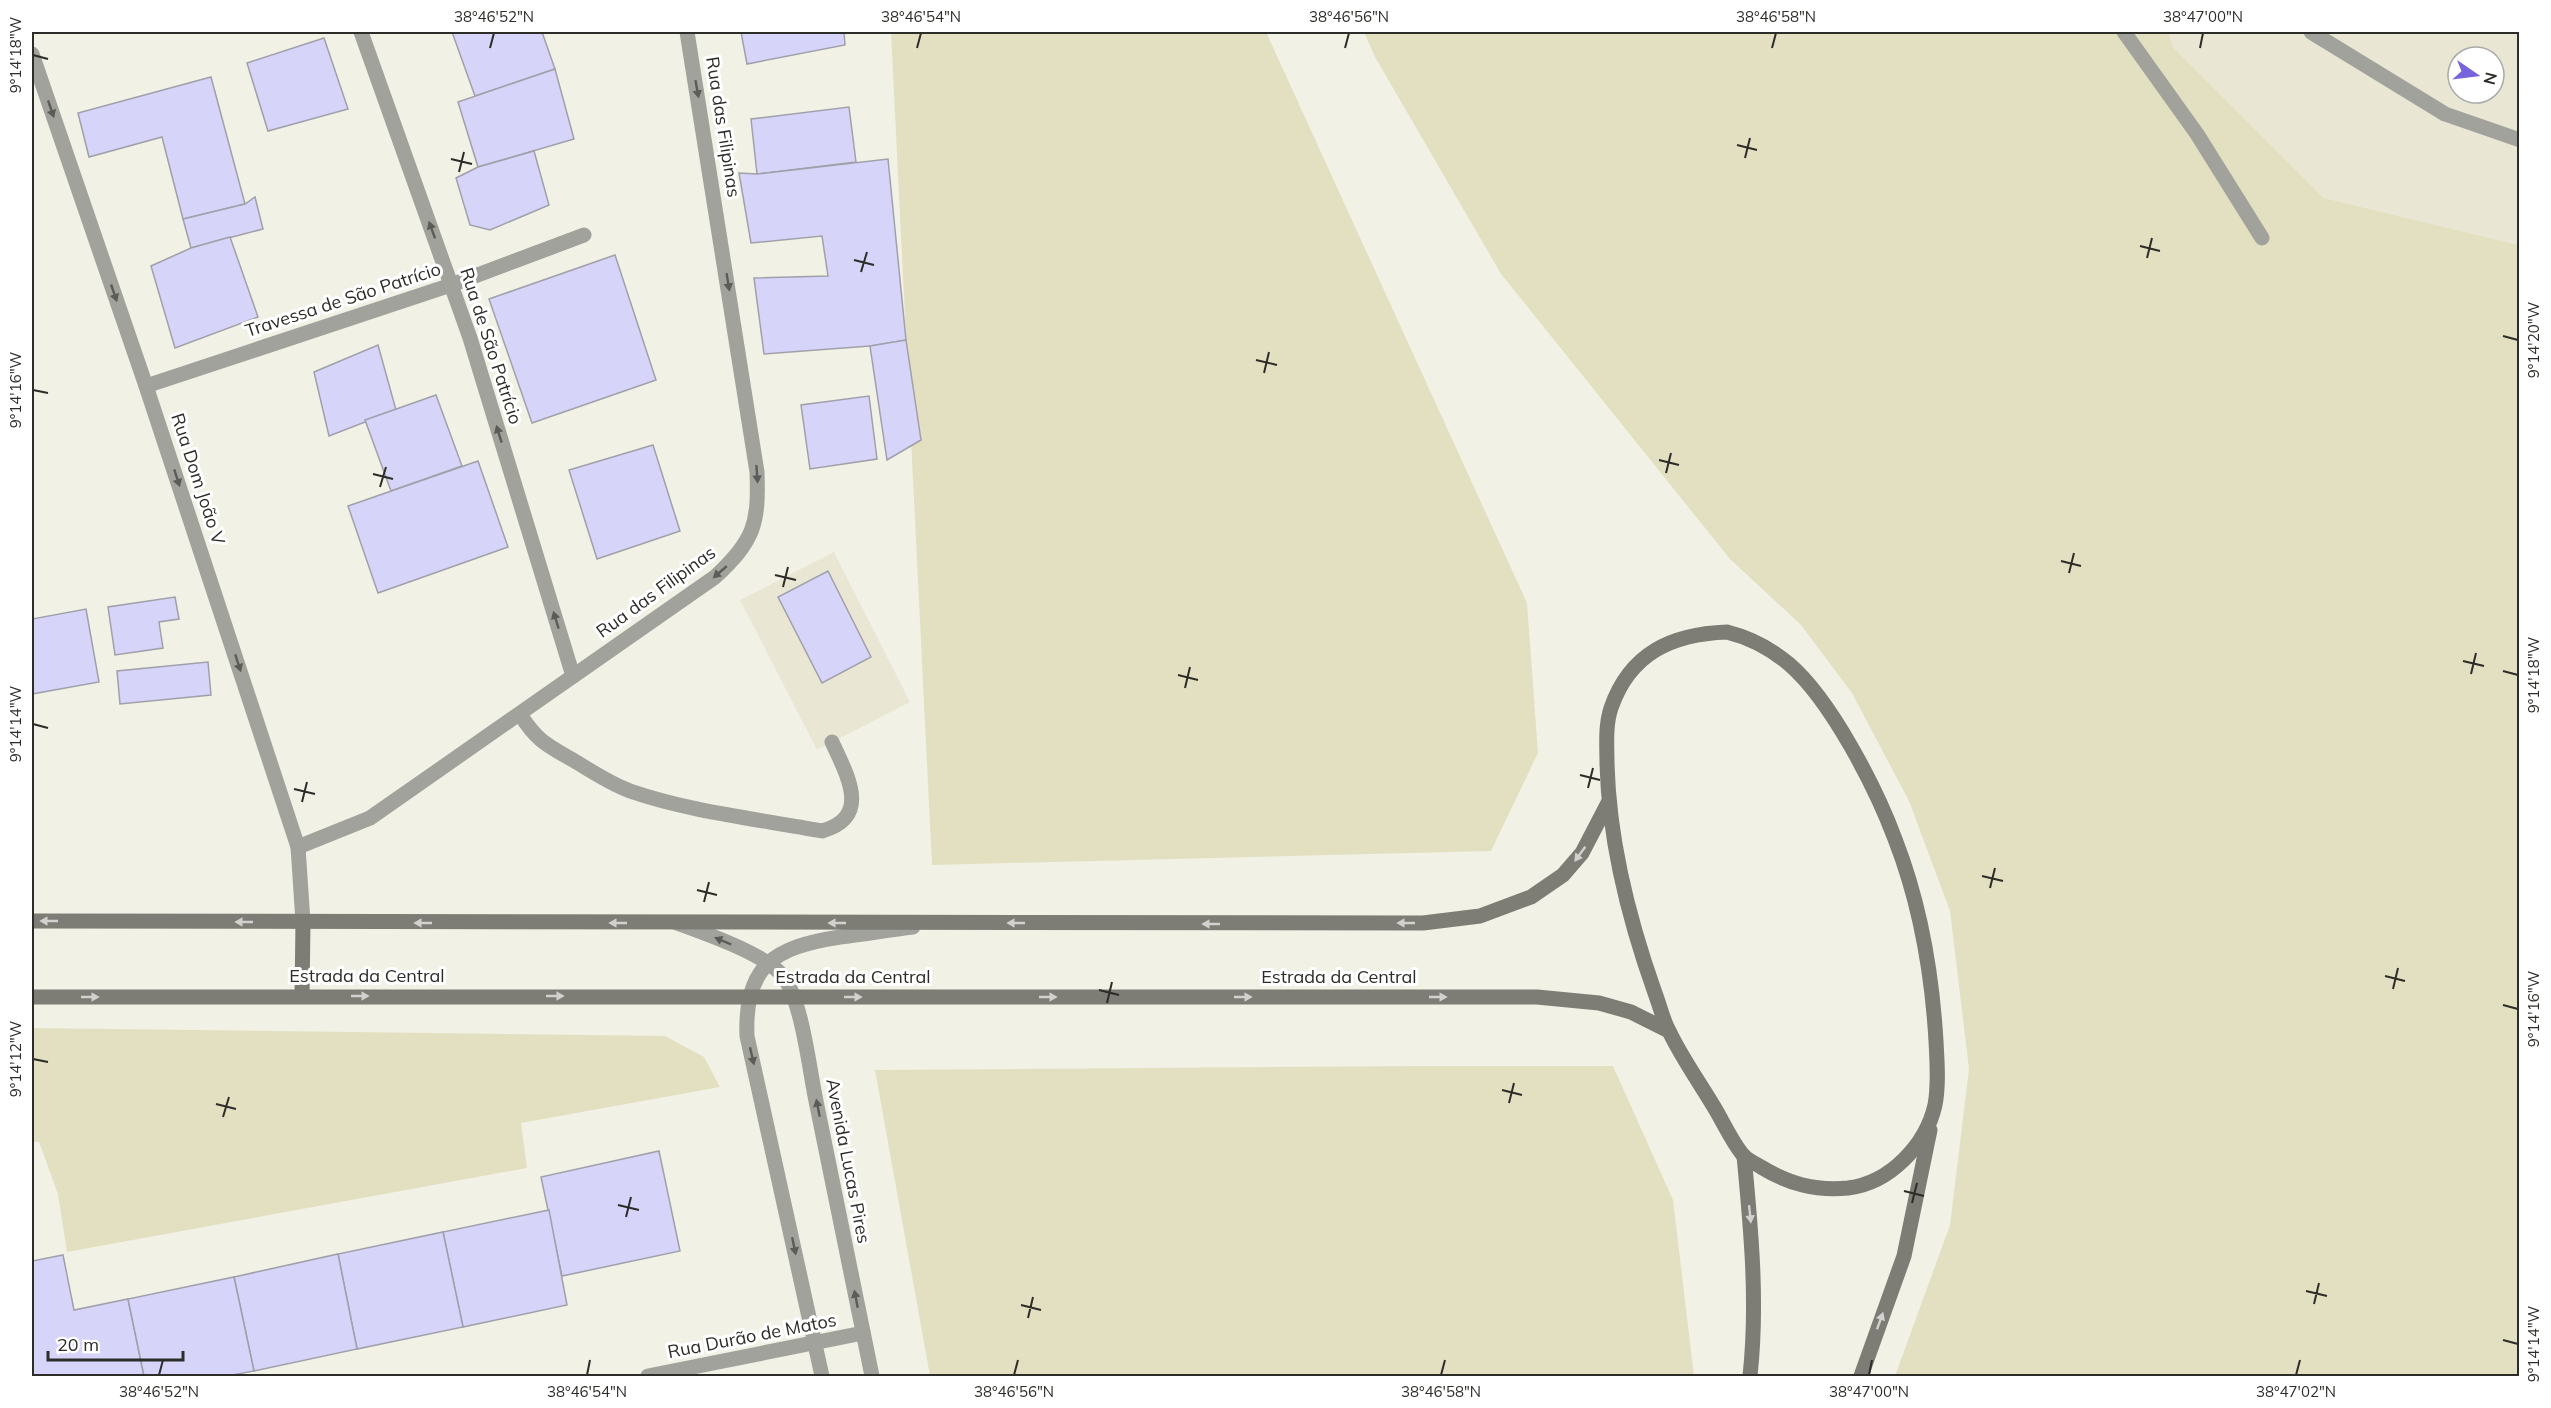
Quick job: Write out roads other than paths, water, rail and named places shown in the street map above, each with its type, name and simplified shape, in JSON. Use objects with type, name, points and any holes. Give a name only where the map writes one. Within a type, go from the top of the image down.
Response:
[{"type":"main road","points":[[1750,1377],[1753,1348],[1753,1252],[1744,1156],[1669,1032],[1645,965],[1622,884],[1608,803],[1607,737],[1610,710],[1624,680],[1638,663],[1656,648],[1700,633],[1727,632],[1746,637],[1767,647],[1791,666],[1818,696],[1869,778],[1896,840],[1918,914],[1933,1001],[1937,1071],[1935,1104],[1904,1256],[1861,1377]]},
{"type":"main road","points":[[32,921],[1423,923],[1480,916],[1531,897],[1563,874],[1582,853],[1608,803]]},
{"type":"main road","points":[[302,996],[303,922]]},
{"type":"main road","name":"Estrada da Central","points":[[32,997],[1537,997],[1599,1003],[1630,1012],[1669,1032]]},
{"type":"main road","points":[[1744,1156],[1779,1178],[1809,1188],[1835,1189],[1859,1186],[1880,1179],[1912,1151],[1924,1135],[1935,1104]]},
{"type":"street","name":"Rua de São Patrício","points":[[361,32],[470,338],[573,676]]},
{"type":"street","name":"Rua das Filipinas","points":[[298,847],[370,819],[520,714],[715,577],[738,556],[755,526],[758,505],[757,472],[687,32]]},
{"type":"street","points":[[2124,32],[2197,134],[2262,238]]},
{"type":"street","points":[[2311,32],[2445,114],[2520,140]]},
{"type":"street","name":"Rua Dom João V","points":[[32,54],[146,386],[298,847],[303,922]]},
{"type":"street","name":"Travessa de São Patrício","points":[[146,386],[452,285],[584,235]]},
{"type":"street","points":[[520,714],[533,735],[543,743],[604,779],[629,790],[677,805],[822,831],[837,826],[849,814],[853,795],[848,776],[832,742]]},
{"type":"street","name":"Avenida Lucas Pires","points":[[676,923],[728,942],[767,964],[780,973],[794,996],[872,1377]]},
{"type":"street","points":[[822,1377],[747,1036],[748,998],[755,981],[767,964],[782,952],[806,942],[938,923]]},
{"type":"street","name":"Rua Durão de Matos","points":[[648,1377],[863,1334]]}]
